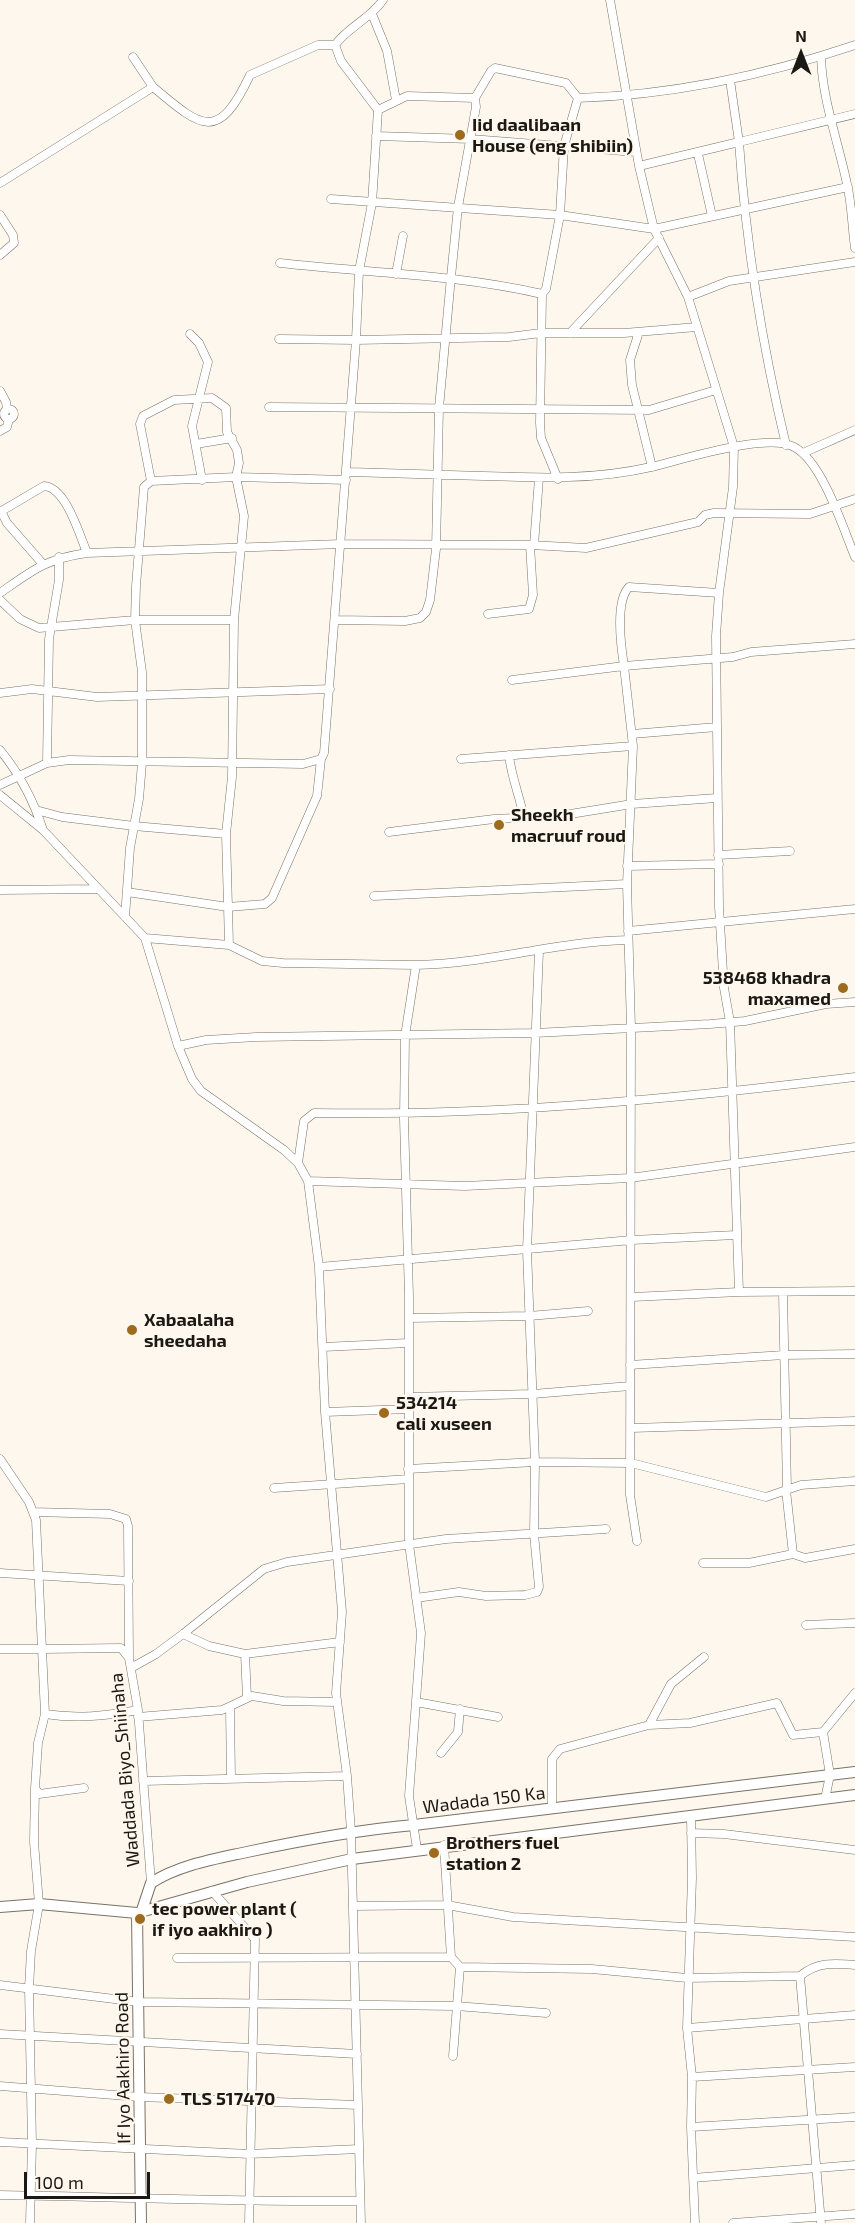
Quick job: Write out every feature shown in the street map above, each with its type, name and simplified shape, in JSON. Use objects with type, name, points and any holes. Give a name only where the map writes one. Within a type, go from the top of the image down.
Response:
[{"type":"street","points":[[335,45],[340,38],[372,14],[383,0]]},
{"type":"street","points":[[610,0],[636,152],[654,229],[688,297],[734,447],[730,512],[718,593],[717,798],[720,922],[724,988],[730,1022],[739,1292]]},
{"type":"street","points":[[372,14],[387,51],[396,100]]},
{"type":"street","points":[[133,57],[153,87],[190,118],[209,123],[224,117],[237,102],[250,75],[318,45],[335,45]]},
{"type":"street","points":[[127,892],[228,907],[265,904],[272,898],[310,818],[317,796],[321,759],[324,753],[336,620],[359,272],[372,203],[378,111],[341,61],[335,45]]},
{"type":"street","points":[[578,98],[626,96],[730,80],[855,45]]},
{"type":"street","points":[[822,56],[822,86],[833,118],[848,187],[855,248]]},
{"type":"street","points":[[336,620],[405,621],[420,618],[426,612],[430,600],[436,544],[439,408],[458,207],[471,139],[475,98],[487,76],[495,68],[567,83],[578,98]]},
{"type":"street","points":[[730,80],[753,278],[763,341],[786,445]]},
{"type":"street","points":[[0,183],[153,87]]},
{"type":"street","points":[[378,111],[407,96],[475,98]]},
{"type":"street","points":[[558,479],[541,438],[542,294],[546,288],[560,215],[564,146],[578,98]]},
{"type":"street","points":[[639,166],[698,154],[855,114]]},
{"type":"street","points":[[376,136],[471,139],[636,152]]},
{"type":"street","points":[[698,154],[712,216]]},
{"type":"street","points":[[331,199],[560,215],[654,229],[848,187]]},
{"type":"street","points":[[0,215],[13,235],[14,243],[0,255]]},
{"type":"street","points":[[396,274],[403,236]]},
{"type":"street","points":[[570,333],[659,238]]},
{"type":"street","points":[[280,262],[359,272],[451,277],[542,294]]},
{"type":"street","points":[[688,297],[729,281],[855,262]]},
{"type":"street","points":[[279,339],[508,337],[541,333],[639,332],[697,327]]},
{"type":"street","points":[[639,332],[630,360],[637,409],[652,467]]},
{"type":"street","points":[[190,334],[199,343],[208,362],[204,382],[197,397],[192,426],[202,480]]},
{"type":"street","points":[[269,407],[540,411],[649,410],[716,390]]},
{"type":"street","points":[[0,391],[6,402],[7,410],[14,413],[7,427],[0,430]]},
{"type":"street","points":[[151,482],[141,436],[140,424],[143,416],[174,400],[212,398],[223,404],[226,408],[227,432],[232,438],[239,463],[236,477],[244,516],[234,620],[231,761],[226,834],[229,945]]},
{"type":"street","points":[[803,453],[855,430]]},
{"type":"street","points":[[196,444],[232,438]]},
{"type":"street","points":[[125,917],[142,763],[142,672],[135,620],[138,551],[144,487],[151,482],[236,477],[438,475],[558,479],[652,467],[680,457],[734,447],[792,445],[803,453],[835,507],[855,557]]},
{"type":"street","points":[[488,614],[529,609],[533,595],[532,545],[539,478]]},
{"type":"street","points":[[42,563],[8,523],[1,511],[44,486],[51,487],[65,501],[87,553]]},
{"type":"street","points":[[0,593],[42,563],[59,557],[87,553],[179,552],[241,547],[341,544],[532,545],[586,548],[698,522],[705,515],[730,512],[810,514],[855,499]]},
{"type":"street","points":[[47,763],[51,627],[59,579],[59,557]]},
{"type":"street","points":[[638,1541],[630,1494],[632,1028],[627,866],[632,804],[633,746],[624,666],[621,609],[624,592],[629,587],[718,593]]},
{"type":"street","points":[[0,600],[20,620],[39,628],[135,620],[234,620]]},
{"type":"street","points":[[512,680],[624,666],[717,658],[751,652],[855,644]]},
{"type":"street","points":[[0,693],[16,689],[97,697],[330,688]]},
{"type":"street","points":[[632,734],[717,727]]},
{"type":"street","points":[[461,759],[633,746]]},
{"type":"street","points":[[0,750],[36,810],[43,830]]},
{"type":"street","points":[[509,755],[511,772],[518,786],[524,818]]},
{"type":"street","points":[[0,785],[47,763],[69,760],[303,764],[321,759]]},
{"type":"street","points":[[0,795],[43,830],[145,938],[178,1046],[192,1079],[201,1091],[249,1123],[297,1163],[308,1181],[319,1268],[325,1412],[342,1612],[336,1678],[351,1831],[361,2223]]},
{"type":"street","points":[[389,832],[558,816],[632,804],[717,798]]},
{"type":"street","points":[[36,810],[62,817],[226,834]]},
{"type":"street","points":[[627,866],[790,851]]},
{"type":"street","points":[[374,896],[627,884]]},
{"type":"street","points":[[0,890],[98,889]]},
{"type":"street","points":[[628,931],[855,909]]},
{"type":"street","points":[[145,938],[229,945],[262,961],[416,965],[449,965],[604,941],[628,940]]},
{"type":"street","points":[[416,1598],[459,1592],[486,1596],[525,1595],[537,1592],[539,1587],[534,1534],[536,1462],[527,1250],[539,951]]},
{"type":"street","points":[[416,965],[405,1036],[404,1115],[409,1318],[410,1544],[421,1633],[409,1796],[417,1849]]},
{"type":"street","points":[[178,1046],[206,1040],[256,1037],[535,1033],[745,1022],[826,1004],[855,1002]]},
{"type":"street","points":[[297,1163],[304,1121],[314,1113],[404,1115],[631,1102],[855,1077]]},
{"type":"street","points":[[308,1181],[405,1184],[530,1183],[630,1178],[855,1147]]},
{"type":"street","points":[[319,1268],[632,1240],[736,1235]]},
{"type":"street","points":[[632,1297],[739,1292],[855,1291]]},
{"type":"street","points":[[783,1293],[787,1424],[786,1490],[793,1554]]},
{"type":"street","points":[[409,1318],[529,1316],[588,1311]]},
{"type":"street","points":[[323,1347],[408,1343]]},
{"type":"street","points":[[630,1365],[784,1355],[855,1354]]},
{"type":"street","points":[[408,1397],[533,1394],[630,1386]]},
{"type":"street","points":[[325,1412],[409,1409]]},
{"type":"street","points":[[632,1428],[855,1421]]},
{"type":"street","points":[[0,1459],[36,1520],[40,1577],[45,1714],[38,1743],[35,1788],[34,1842],[39,1904],[31,1951],[30,2223]]},
{"type":"street","points":[[408,1469],[536,1462],[630,1463],[716,1482],[759,1496],[772,1496],[811,1484],[855,1480]]},
{"type":"street","points":[[274,1488],[330,1482],[408,1479]]},
{"type":"street","points":[[33,1512],[122,1516],[128,1526],[129,1658]]},
{"type":"street","points":[[131,1668],[156,1654],[183,1634],[264,1569],[286,1562],[410,1544],[606,1529]]},
{"type":"street","points":[[703,1563],[749,1563],[793,1554],[805,1558],[855,1549]]},
{"type":"street","points":[[0,1573],[129,1581]]},
{"type":"street","points":[[806,1625],[855,1623]]},
{"type":"street","points":[[183,1634],[208,1646],[245,1654],[340,1642]]},
{"type":"street","points":[[0,1649],[42,1648]]},
{"type":"street","name":"Waddada Biyo_Shiinaha","points":[[42,1648],[121,1648],[129,1658],[138,1713],[151,1883]]},
{"type":"street","points":[[245,1654],[247,1697]]},
{"type":"street","points":[[649,1725],[670,1684],[704,1657]]},
{"type":"street","points":[[825,1799],[830,1775],[823,1732],[840,1708],[855,1693]]},
{"type":"street","points":[[45,1714],[68,1718],[103,1717],[230,1708],[247,1697],[337,1702]]},
{"type":"street","points":[[416,1702],[498,1717]]},
{"type":"street","points":[[552,1809],[552,1759],[556,1752],[649,1725],[690,1723],[777,1703],[793,1735],[823,1732]]},
{"type":"street","points":[[230,1708],[231,1779]]},
{"type":"street","points":[[441,1753],[458,1732],[460,1709]]},
{"type":"street","name":"Wadada 150 Ka","points":[[151,1883],[212,1860],[351,1831],[414,1826],[855,1772]]},
{"type":"street","points":[[143,1781],[347,1776]]},
{"type":"street","points":[[35,1788],[39,1794],[84,1788]]},
{"type":"street","points":[[0,1907],[39,1904],[139,1911],[212,1891],[352,1859],[444,1845],[855,1796]]},
{"type":"street","points":[[691,1816],[687,2028],[692,2077],[691,2127],[695,2223]]},
{"type":"street","points":[[691,1833],[724,1834],[855,1850]]},
{"type":"street","points":[[444,1845],[451,1957],[460,1967],[592,1969],[687,1978],[800,1976],[812,1966],[832,1963],[855,1965]]},
{"type":"street","points":[[139,1911],[151,1883]]},
{"type":"street","points":[[212,1891],[255,1939],[249,2223]]},
{"type":"street","points":[[354,1906],[447,1905],[513,1917],[855,1937]]},
{"type":"street","name":"If Iyo Aakhiro Road","points":[[139,1911],[141,2223]]},
{"type":"street","points":[[177,1958],[255,1960],[451,1957]]},
{"type":"street","points":[[453,2056],[460,1967]]},
{"type":"street","points":[[800,1976],[820,2221]]},
{"type":"street","points":[[0,1985],[139,2002],[456,2006],[546,2013]]},
{"type":"street","points":[[687,2028],[855,2015]]},
{"type":"street","points":[[0,2034],[252,2050],[357,2054]]},
{"type":"street","points":[[692,2077],[855,2067]]},
{"type":"street","points":[[0,2086],[140,2097],[358,2105]]},
{"type":"street","points":[[691,2127],[855,2117]]},
{"type":"street","points":[[0,2142],[249,2154],[359,2149]]},
{"type":"street","points":[[693,2178],[855,2165]]},
{"type":"street","points":[[0,2195],[141,2197],[249,2202],[360,2201]]},
{"type":"street","points":[[733,2223],[820,2221],[855,2214]]},
{"type":"place","name":"Iid daalibaan House (eng shibiin)","points":[[460,135]]},
{"type":"place","name":"Sheekh macruuf roud","points":[[499,825]]},
{"type":"place","name":"538468 khadra maxamed","points":[[843,988]]},
{"type":"place","name":"Xabaalaha sheedaha","points":[[132,1330]]},
{"type":"place","name":"534214 cali xuseen","points":[[384,1413]]},
{"type":"place","name":"Brothers fuel station 2","points":[[434,1853]]},
{"type":"place","name":"tec power plant ( if iyo aakhiro )","points":[[140,1919]]},
{"type":"place","name":"TLS 517470","points":[[169,2099]]}]
